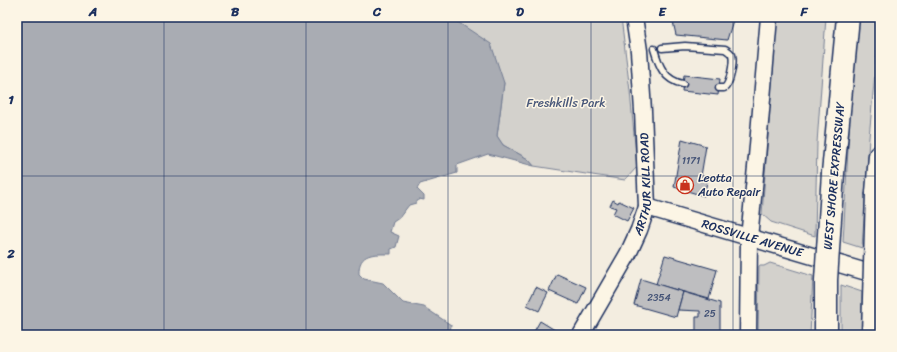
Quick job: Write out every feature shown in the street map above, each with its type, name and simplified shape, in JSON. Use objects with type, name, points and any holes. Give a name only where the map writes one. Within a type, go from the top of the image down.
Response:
[{"type":"highway","points":[[833,173],[840,17]]},
{"type":"highway","name":"WEST SHORE EXPRESSWAY","points":[[826,335],[826,280],[833,173],[848,17]]},
{"type":"highway","points":[[873,335],[877,193],[880,156]]},
{"type":"street","name":"ARTHUR KILL ROAD","points":[[581,335],[628,254],[639,230],[647,207],[639,51],[634,17]]},
{"type":"street","points":[[748,335],[749,238],[769,17]]},
{"type":"street","name":"ROSSVILLE AVENUE","points":[[647,207],[880,276]]},
{"type":"lane","points":[[662,48],[685,46],[725,49],[729,51],[732,57],[728,84],[724,88],[719,88]]},
{"type":"lane","points":[[654,49],[658,63],[668,77],[671,80],[683,84]]},
{"type":"green space","name":"Freshkills Park","points":[[453,17],[621,17],[637,167],[625,180],[534,166],[528,159],[503,145],[497,136],[504,83]]},
{"type":"green space","points":[[777,17],[826,17],[817,143],[815,236],[771,222],[762,214]]},
{"type":"green space","points":[[858,17],[880,17],[869,138],[862,248],[843,242],[852,76]]},
{"type":"green space","points":[[770,263],[813,276],[810,335],[758,335],[759,266],[764,266]]},
{"type":"green space","points":[[841,285],[862,292],[862,335],[841,335]]},
{"type":"shaded area","points":[[17,17],[453,17],[453,19],[491,44],[504,83],[497,136],[503,145],[528,159],[534,166],[488,154],[457,165],[457,173],[420,184],[417,189],[424,196],[424,200],[419,199],[416,203],[409,205],[399,218],[393,222],[390,232],[399,236],[396,247],[391,249],[391,254],[369,256],[364,258],[361,262],[359,274],[364,279],[383,283],[403,303],[424,307],[451,325],[450,335],[17,335]]},
{"type":"building","points":[[672,17],[734,17],[727,40],[676,35]]},
{"type":"building","points":[[684,75],[720,79],[718,95],[682,91]]},
{"type":"building","points":[[682,139],[706,146],[701,176],[708,177],[704,196],[674,187]]},
{"type":"building","points":[[613,200],[618,203],[619,201],[634,208],[627,221],[613,214],[616,208],[610,206]]},
{"type":"building","points":[[665,255],[717,270],[709,299],[656,284]]},
{"type":"building","points":[[557,274],[586,287],[578,304],[549,291]]},
{"type":"building","points":[[641,279],[683,292],[676,317],[634,305]]},
{"type":"building","points":[[536,287],[548,293],[539,311],[527,305]]},
{"type":"building","points":[[683,292],[720,303],[720,335],[693,335],[693,331],[696,331],[696,317],[700,317],[700,311],[678,310]]},
{"type":"building","points":[[540,321],[563,335],[532,335]]},
{"type":"place","name":"Leotta Auto Repair","points":[[685,185]]}]
